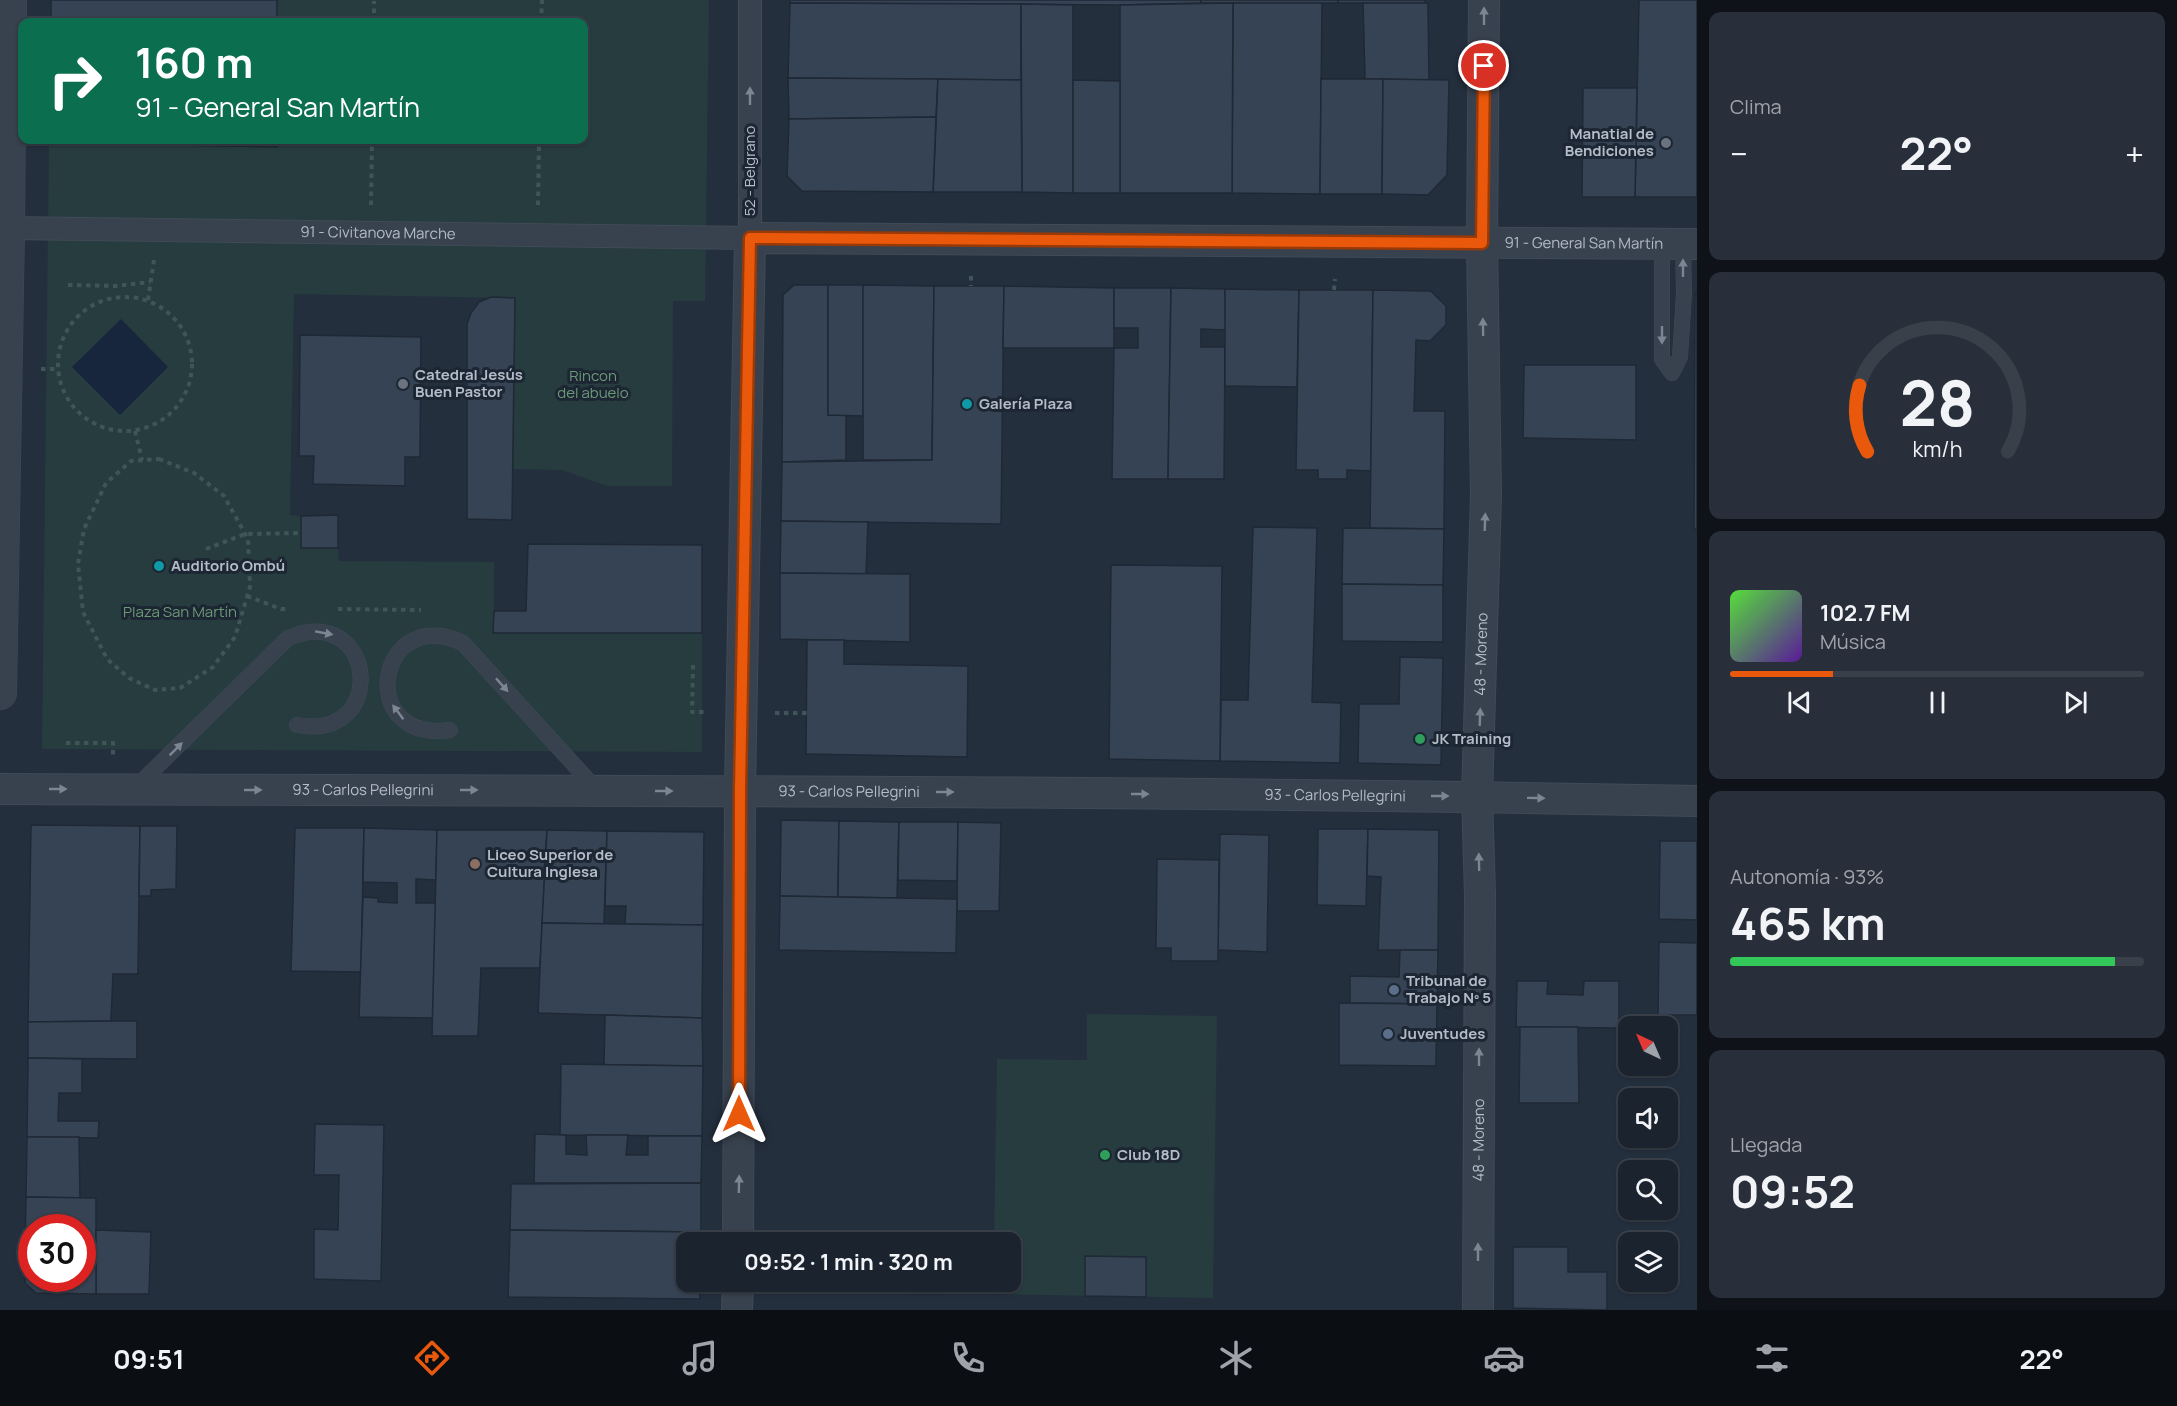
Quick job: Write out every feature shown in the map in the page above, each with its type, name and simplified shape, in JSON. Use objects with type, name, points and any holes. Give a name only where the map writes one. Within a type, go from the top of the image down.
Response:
[{"type":"street","points":[[0,693],[4,228],[10,0]]},
{"type":"street","name":"52 - Belgrano","points":[[738,1232],[740,790],[750,238],[750,0]]},
{"type":"street","name":"48 - Moreno","points":[[1478,1310],[1480,895],[1477,796],[1486,495],[1482,243],[1484,0]]},
{"type":"street","name":"91 - Civitanova Marche","points":[[4,228],[750,238]]},
{"type":"street","name":"91 - General San Martín","points":[[750,238],[1681,244]]},
{"type":"street","name":"93 - Carlos Pellegrini","points":[[0,789],[740,790],[1477,796],[1697,801]]},
{"type":"street","points":[[737,1310],[738,1292]]},
{"type":"lane","points":[[1681,244],[1684,293],[1680,357],[1672,373],[1662,359],[1681,244]]},
{"type":"lane","points":[[134,789],[288,638],[303,632],[319,631],[336,635],[349,645],[358,659],[362,675],[361,692],[353,707],[342,719],[313,728],[297,725]]},
{"type":"lane","points":[[450,730],[434,732],[418,729],[404,720],[393,708],[387,692],[387,675],[393,660],[404,647],[417,638],[433,635],[449,636],[463,643],[598,790]]},
{"type":"path","points":[[542,0],[542,18]]},
{"type":"path","points":[[374,1],[374,18]]},
{"type":"path","points":[[370,233],[372,144]]},
{"type":"path","points":[[538,235],[539,144]]},
{"type":"path","points":[[147,301],[160,230]]},
{"type":"path","points":[[971,276],[971,286]]},
{"type":"path","points":[[1334,290],[1335,279]]},
{"type":"path","points":[[68,285],[116,286],[150,282]]},
{"type":"path","points":[[126,297],[147,301],[166,311],[182,327],[190,348],[193,370],[186,392],[174,410],[156,424],[135,431],[112,430],[91,423],[75,409],[69,400],[63,390],[58,369],[60,347],[69,327],[84,311],[104,301],[126,297]]},
{"type":"path","points":[[38,369],[58,369]]},
{"type":"path","points":[[135,431],[142,460]]},
{"type":"path","points":[[159,459],[194,473],[224,496],[248,539],[250,588],[235,637],[213,667],[180,688],[155,690],[129,678],[107,659],[82,612],[78,564],[84,529],[106,483],[131,461],[142,460],[159,459]]},
{"type":"path","points":[[206,549],[245,534],[301,533]]},
{"type":"path","points":[[693,665],[692,712],[710,712]]},
{"type":"path","points":[[768,713],[807,713]]},
{"type":"path","points":[[66,743],[113,743],[113,758]]},
{"type":"green space","name":"Plaza San Martín","points":[[51,0],[709,0],[705,301],[673,301],[672,486],[607,486],[562,470],[513,469],[515,298],[294,294],[290,515],[301,516],[302,548],[338,548],[339,561],[494,562],[494,633],[702,633],[702,752],[42,749],[49,144],[588,144],[588,18],[51,18]]},
{"type":"green space","name":"Club 18D","points":[[1087,1014],[1217,1016],[1213,1298],[993,1294],[993,1292],[1021,1292],[1021,1232],[994,1232],[997,1059],[1087,1060]]},
{"type":"water","points":[[121,319],[168,367],[120,415],[72,367]]},
{"type":"building","points":[[51,0],[277,0],[277,18],[51,18]]},
{"type":"building","points":[[790,0],[1201,0],[1201,3],[1120,5],[790,3]]},
{"type":"building","points":[[1201,0],[1338,0],[1338,3],[1201,3]]},
{"type":"building","points":[[1338,0],[1425,0],[1425,3],[1338,3]]},
{"type":"building","name":"Manatial de Bendiciones","points":[[1639,0],[1697,0],[1697,197],[1635,197]]},
{"type":"building","points":[[790,3],[1021,4],[1021,80],[788,78]]},
{"type":"building","points":[[1233,3],[1322,3],[1320,194],[1232,193]]},
{"type":"building","points":[[1233,3],[1232,193],[1120,193],[1120,5]]},
{"type":"building","points":[[1363,3],[1428,3],[1429,80],[1365,79]]},
{"type":"building","points":[[1021,4],[1073,5],[1073,193],[1022,192]]},
{"type":"building","points":[[788,78],[938,79],[936,117],[789,119]]},
{"type":"building","points":[[938,79],[1021,80],[1022,192],[933,192]]},
{"type":"building","points":[[1321,79],[1383,79],[1382,194],[1320,194]]},
{"type":"building","points":[[1383,79],[1449,80],[1447,175],[1428,195],[1382,194]]},
{"type":"building","points":[[1073,80],[1120,81],[1120,193],[1073,193]]},
{"type":"building","points":[[1583,88],[1637,88],[1635,197],[1582,197]]},
{"type":"building","points":[[936,117],[933,192],[802,191],[787,176],[789,119]]},
{"type":"building","points":[[277,144],[277,147],[174,145]]},
{"type":"building","points":[[794,285],[828,285],[828,415],[846,415],[846,460],[782,462],[783,295]]},
{"type":"building","points":[[828,285],[863,285],[863,416],[828,415]]},
{"type":"building","points":[[863,285],[934,286],[932,460],[863,460]]},
{"type":"building","name":"Galería Plaza","points":[[934,286],[1004,286],[1001,524],[781,521],[782,462],[932,460]]},
{"type":"building","points":[[1004,286],[1114,288],[1114,348],[1003,348]]},
{"type":"building","points":[[1114,288],[1171,288],[1168,479],[1112,479],[1114,348],[1138,348],[1138,328],[1114,328]]},
{"type":"building","points":[[1171,288],[1225,289],[1226,330],[1201,329],[1201,347],[1225,347],[1224,479],[1168,479]]},
{"type":"building","points":[[1225,289],[1299,290],[1297,387],[1225,386]]},
{"type":"building","points":[[1299,290],[1373,290],[1371,471],[1347,470],[1347,479],[1318,479],[1318,470],[1296,470]]},
{"type":"building","points":[[1373,290],[1431,291],[1446,306],[1446,325],[1430,341],[1416,340],[1414,411],[1445,411],[1444,529],[1370,528]]},
{"type":"building","points":[[1695,294],[1697,294],[1697,529],[1694,529]]},
{"type":"building","points":[[491,297],[515,298],[512,520],[467,519],[467,324],[479,302]]},
{"type":"building","points":[[300,335],[421,337],[420,457],[405,457],[405,486],[313,484],[314,456],[299,456]]},
{"type":"building","points":[[1524,365],[1636,365],[1636,440],[1523,438]]},
{"type":"building","points":[[338,515],[338,548],[301,548],[301,516]]},
{"type":"building","points":[[781,521],[868,522],[866,574],[780,573]]},
{"type":"building","points":[[1253,527],[1317,528],[1312,702],[1341,703],[1340,763],[1220,761],[1221,700],[1248,700]]},
{"type":"building","points":[[1343,528],[1444,529],[1443,585],[1342,584]]},
{"type":"building","points":[[528,544],[702,545],[702,633],[493,633],[494,611],[526,611]]},
{"type":"building","points":[[1111,565],[1222,566],[1220,761],[1109,759]]},
{"type":"building","points":[[780,573],[910,574],[910,642],[780,639]]},
{"type":"building","points":[[1342,584],[1443,585],[1443,642],[1342,641]]},
{"type":"building","points":[[807,640],[844,640],[844,664],[968,666],[967,757],[806,754]]},
{"type":"building","points":[[1400,657],[1443,658],[1441,765],[1358,763],[1359,704],[1399,704]]},
{"type":"building","points":[[781,820],[839,821],[838,897],[780,896]]},
{"type":"building","points":[[839,821],[899,822],[897,898],[838,897]]},
{"type":"building","points":[[899,822],[958,822],[957,881],[898,880]]},
{"type":"building","points":[[958,822],[1001,823],[999,911],[957,911]]},
{"type":"building","points":[[31,825],[140,826],[138,974],[113,974],[111,1021],[28,1022]]},
{"type":"building","points":[[140,826],[177,826],[176,889],[151,890],[151,896],[139,896]]},
{"type":"building","points":[[295,828],[364,828],[361,972],[291,971]]},
{"type":"building","points":[[364,828],[437,830],[436,880],[416,879],[416,903],[436,903],[433,1018],[359,1017],[363,897],[378,898],[378,902],[397,903],[397,883],[363,882]]},
{"type":"building","points":[[1318,829],[1368,829],[1366,906],[1317,905]]},
{"type":"building","points":[[1368,829],[1439,830],[1438,950],[1378,950],[1381,877],[1367,876]]},
{"type":"building","points":[[437,830],[547,830],[540,968],[481,968],[478,1036],[432,1036]]},
{"type":"building","points":[[547,830],[607,831],[604,924],[542,923]]},
{"type":"building","points":[[607,831],[704,832],[703,925],[625,924],[626,906],[605,906]]},
{"type":"building","points":[[1220,834],[1269,835],[1267,952],[1218,950]]},
{"type":"building","points":[[1660,841],[1697,841],[1697,920],[1659,919]]},
{"type":"building","points":[[1157,859],[1219,860],[1218,961],[1171,961],[1171,948],[1156,948]]},
{"type":"building","points":[[780,896],[957,899],[956,953],[779,950]]},
{"type":"building","points":[[542,923],[703,925],[702,1018],[538,1013]]},
{"type":"building","points":[[1659,942],[1697,943],[1697,1015],[1658,1015]]},
{"type":"building","name":"Tribunal de Trabajo Nº 5","points":[[1400,950],[1438,950],[1437,1004],[1350,1003],[1350,976],[1399,977]]},
{"type":"building","points":[[1517,981],[1548,981],[1547,994],[1583,995],[1584,981],[1619,981],[1618,1028],[1516,1027]]},
{"type":"building","name":"Juventudes","points":[[1339,1003],[1437,1004],[1436,1066],[1339,1065]]},
{"type":"building","points":[[605,1015],[702,1018],[703,1066],[604,1065]]},
{"type":"building","points":[[137,1021],[137,1059],[28,1058],[28,1022]]},
{"type":"building","points":[[1520,1027],[1578,1027],[1579,1103],[1519,1103]]},
{"type":"building","points":[[28,1058],[82,1059],[82,1093],[59,1093],[58,1121],[99,1121],[98,1138],[27,1137]]},
{"type":"building","points":[[561,1064],[703,1066],[702,1136],[560,1135]]},
{"type":"building","points":[[315,1124],[384,1125],[381,1281],[314,1279],[314,1229],[338,1230],[339,1175],[314,1175]]},
{"type":"building","points":[[535,1134],[566,1135],[566,1154],[587,1155],[586,1135],[628,1135],[626,1155],[648,1155],[648,1136],[702,1136],[701,1183],[534,1183]]},
{"type":"building","points":[[27,1137],[79,1137],[80,1198],[26,1197]]},
{"type":"building","points":[[701,1183],[701,1232],[510,1230],[511,1184]]},
{"type":"building","points":[[26,1197],[96,1198],[96,1214],[26,1214]]},
{"type":"building","points":[[96,1230],[151,1232],[149,1294],[96,1294]]},
{"type":"building","points":[[510,1230],[701,1232],[676,1232],[676,1292],[700,1292],[700,1299],[508,1297]]},
{"type":"building","points":[[1513,1247],[1568,1247],[1568,1272],[1607,1272],[1607,1310],[1513,1308]]},
{"type":"building","points":[[1085,1256],[1146,1257],[1146,1297],[1085,1296]]},
{"type":"building","points":[[96,1292],[96,1294],[36,1293]]},
{"type":"building","points":[[857,1292],[940,1292],[940,1294]]},
{"type":"place","name":"Manatial de Bendiciones","points":[[1666,143]]},
{"type":"place","name":"Catedral Jesús Buen Pastor","points":[[403,384]]},
{"type":"place","name":"Galería Plaza","points":[[967,404]]},
{"type":"place","name":"Auditorio Ombú","points":[[159,566]]},
{"type":"place","name":"JK Training","points":[[1420,739]]},
{"type":"place","name":"Liceo Superior de Cultura Inglesa","points":[[475,864]]},
{"type":"place","name":"Tribunal de Trabajo Nº 5","points":[[1394,990]]},
{"type":"place","name":"Juventudes","points":[[1388,1034]]},
{"type":"place","name":"Club 18D","points":[[1105,1155]]},
{"type":"route","points":[[739,1114],[740,790],[750,238],[1482,243],[1484,66]]},
{"type":"park label","name":"Rincon del abuelo","points":[[593,384]]}]
